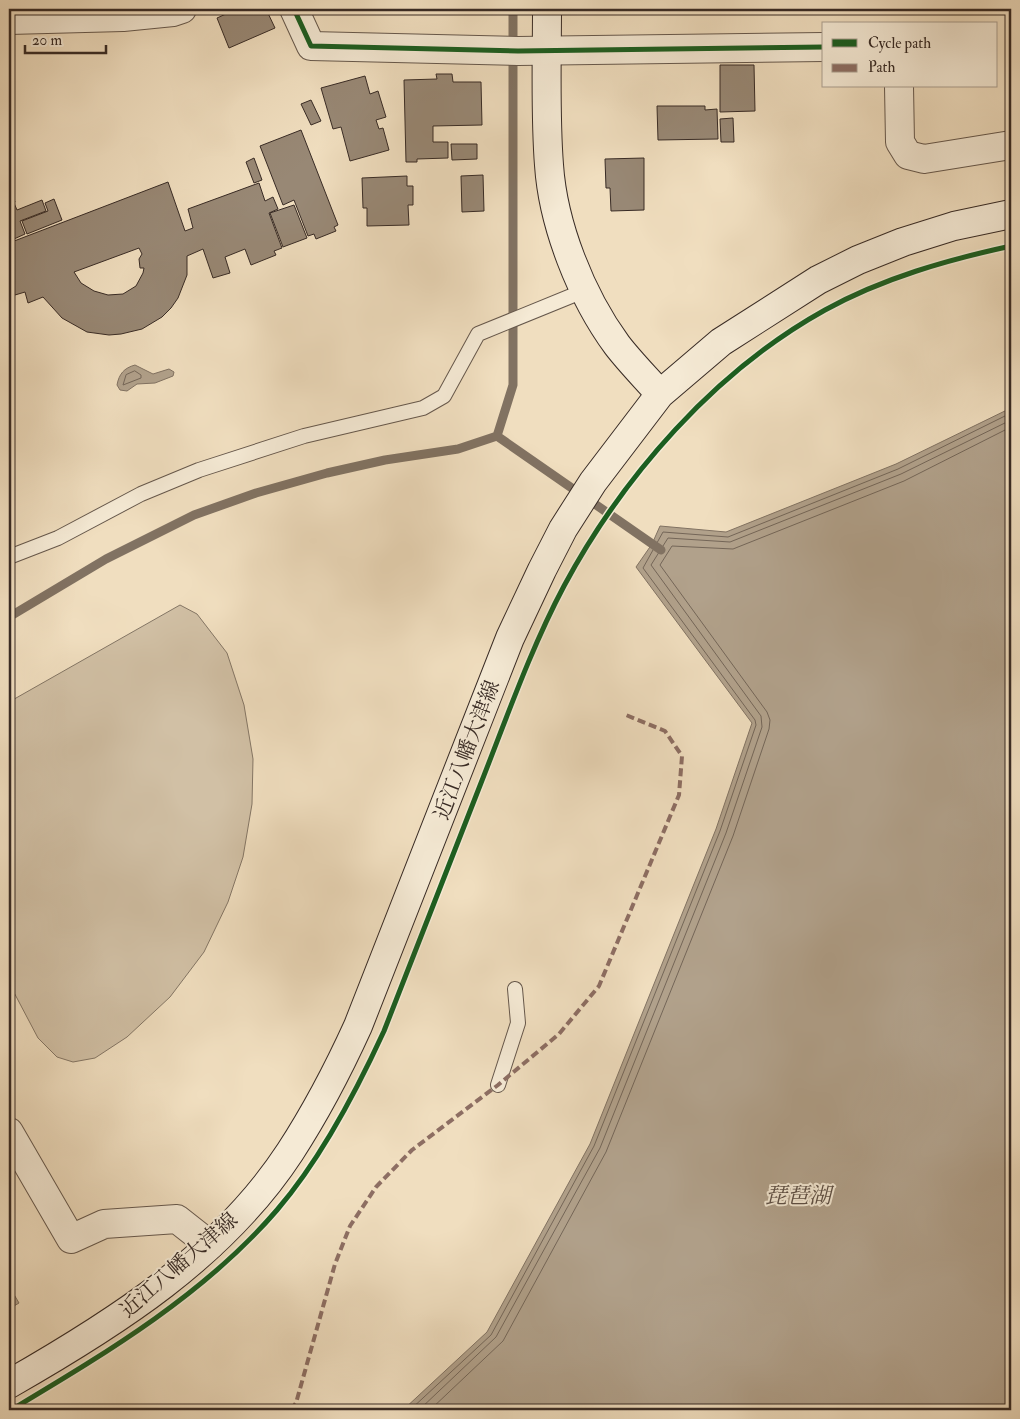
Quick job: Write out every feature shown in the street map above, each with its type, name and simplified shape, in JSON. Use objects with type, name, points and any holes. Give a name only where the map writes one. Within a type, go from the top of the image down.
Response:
[{"type":"main road","points":[[9,20],[56,14],[122,17],[174,12],[182,9]]},
{"type":"main road","points":[[294,9],[311,46],[508,51],[822,47]]},
{"type":"main road","points":[[547,9],[549,166],[556,210],[566,246],[586,290],[617,345],[660,394]]},
{"type":"main road","points":[[899,88],[900,142],[908,155],[924,159],[1011,145]]},
{"type":"main road","name":"近江八幡大津線","points":[[9,1384],[108,1325],[156,1290],[210,1245],[260,1191],[289,1154],[340,1066],[383,964],[510,638],[563,529],[593,482],[660,394],[721,342],[818,280],[858,260],[904,242],[954,226],[1011,214]]},
{"type":"main road","points":[[9,1132],[71,1239],[104,1224],[177,1219],[210,1245]]},
{"type":"lane","points":[[9,557],[58,538],[140,494],[199,470],[304,436],[423,408],[444,396],[478,334],[586,290]]},
{"type":"lane","points":[[498,1085],[518,1023],[515,989]]},
{"type":"shaded area","points":[[180,605],[197,614],[227,653],[244,705],[253,759],[252,804],[243,857],[228,902],[204,952],[170,997],[127,1037],[95,1058],[73,1062],[57,1057],[38,1038],[9,983],[9,702]]},
{"type":"water","points":[[135,365],[153,374],[169,369],[174,372],[173,376],[155,383],[137,384],[127,391],[120,390],[117,385],[119,378],[125,370]]},
{"type":"water","name":"琵琶湖","points":[[1011,408],[1011,1410],[403,1410],[487,1332],[590,1144],[716,829],[752,723],[636,567],[652,544],[660,526],[726,532],[896,464]]},
{"type":"water","points":[[9,1286],[19,1303],[9,1309]]},
{"type":"building","points":[[237,9],[266,9],[275,28],[229,48],[217,18]]},
{"type":"building","points":[[720,65],[754,65],[755,111],[720,112]]},
{"type":"building","points":[[436,74],[452,74],[453,82],[481,82],[482,125],[433,126],[433,142],[448,142],[448,158],[417,159],[417,162],[406,162],[404,80],[437,79]]},
{"type":"building","points":[[365,76],[370,94],[378,91],[386,117],[376,120],[379,129],[383,128],[389,150],[350,161],[341,127],[333,129],[321,88]]},
{"type":"building","points":[[311,100],[321,121],[311,125],[301,104]]},
{"type":"building","points":[[657,106],[705,106],[705,110],[717,109],[718,139],[658,140]]},
{"type":"building","points":[[733,118],[734,142],[721,142],[720,119]]},
{"type":"building","points":[[301,130],[338,225],[334,227],[336,231],[316,239],[314,234],[308,236],[294,200],[283,205],[260,146]]},
{"type":"building","points":[[451,144],[477,144],[477,159],[452,160]]},
{"type":"building","points":[[254,158],[262,180],[254,183],[246,162]]},
{"type":"building","points":[[644,158],[644,210],[611,211],[610,188],[606,188],[605,159]]},
{"type":"building","points":[[483,175],[484,211],[462,212],[461,176]]},
{"type":"building","points":[[407,176],[407,186],[413,186],[413,205],[408,205],[409,225],[367,226],[367,208],[363,208],[362,178]]},
{"type":"building","points":[[168,182],[185,231],[193,228],[188,209],[259,183],[265,201],[273,197],[278,209],[269,213],[282,248],[274,251],[276,255],[251,265],[245,249],[225,257],[230,273],[213,278],[203,249],[187,256],[187,275],[178,298],[171,308],[162,317],[142,329],[109,335],[87,332],[62,318],[43,297],[28,303],[25,292],[15,295],[9,278],[9,243]],"holes":[[[139,248],[142,254],[139,259],[140,268],[144,268],[143,273],[136,286],[123,294],[108,295],[94,291],[81,283],[74,272]]]},
{"type":"building","points":[[9,184],[15,202],[9,204]]},
{"type":"building","points":[[54,199],[62,220],[27,234],[22,221],[48,211],[45,203]]},
{"type":"building","points":[[42,200],[46,211],[20,221],[25,234],[14,239],[9,227],[9,205],[14,203],[17,210]]},
{"type":"building","points":[[294,205],[307,238],[283,247],[270,213]]},
{"type":"waterway","points":[[497,436],[513,385],[513,9]]},
{"type":"waterway","points":[[497,436],[661,550]]},
{"type":"waterway","points":[[9,617],[106,559],[194,515],[256,493],[327,473],[385,460],[458,449],[497,436]]},
{"type":"marked path","points":[[291,1410],[296,1403],[335,1264],[350,1226],[376,1187],[412,1150],[498,1085],[559,1034],[599,986],[679,795],[682,756],[665,731],[626,715]]},
{"type":"cycle path","points":[[294,9],[311,46],[518,51],[822,47]]},
{"type":"cycle path","points":[[11,1410],[118,1344],[186,1296],[249,1241],[293,1190],[323,1147],[362,1078],[384,1031],[520,683],[552,610],[588,545],[614,505],[644,466],[675,430],[746,363],[785,335],[825,310],[892,279],[963,257],[1011,246]]}]
